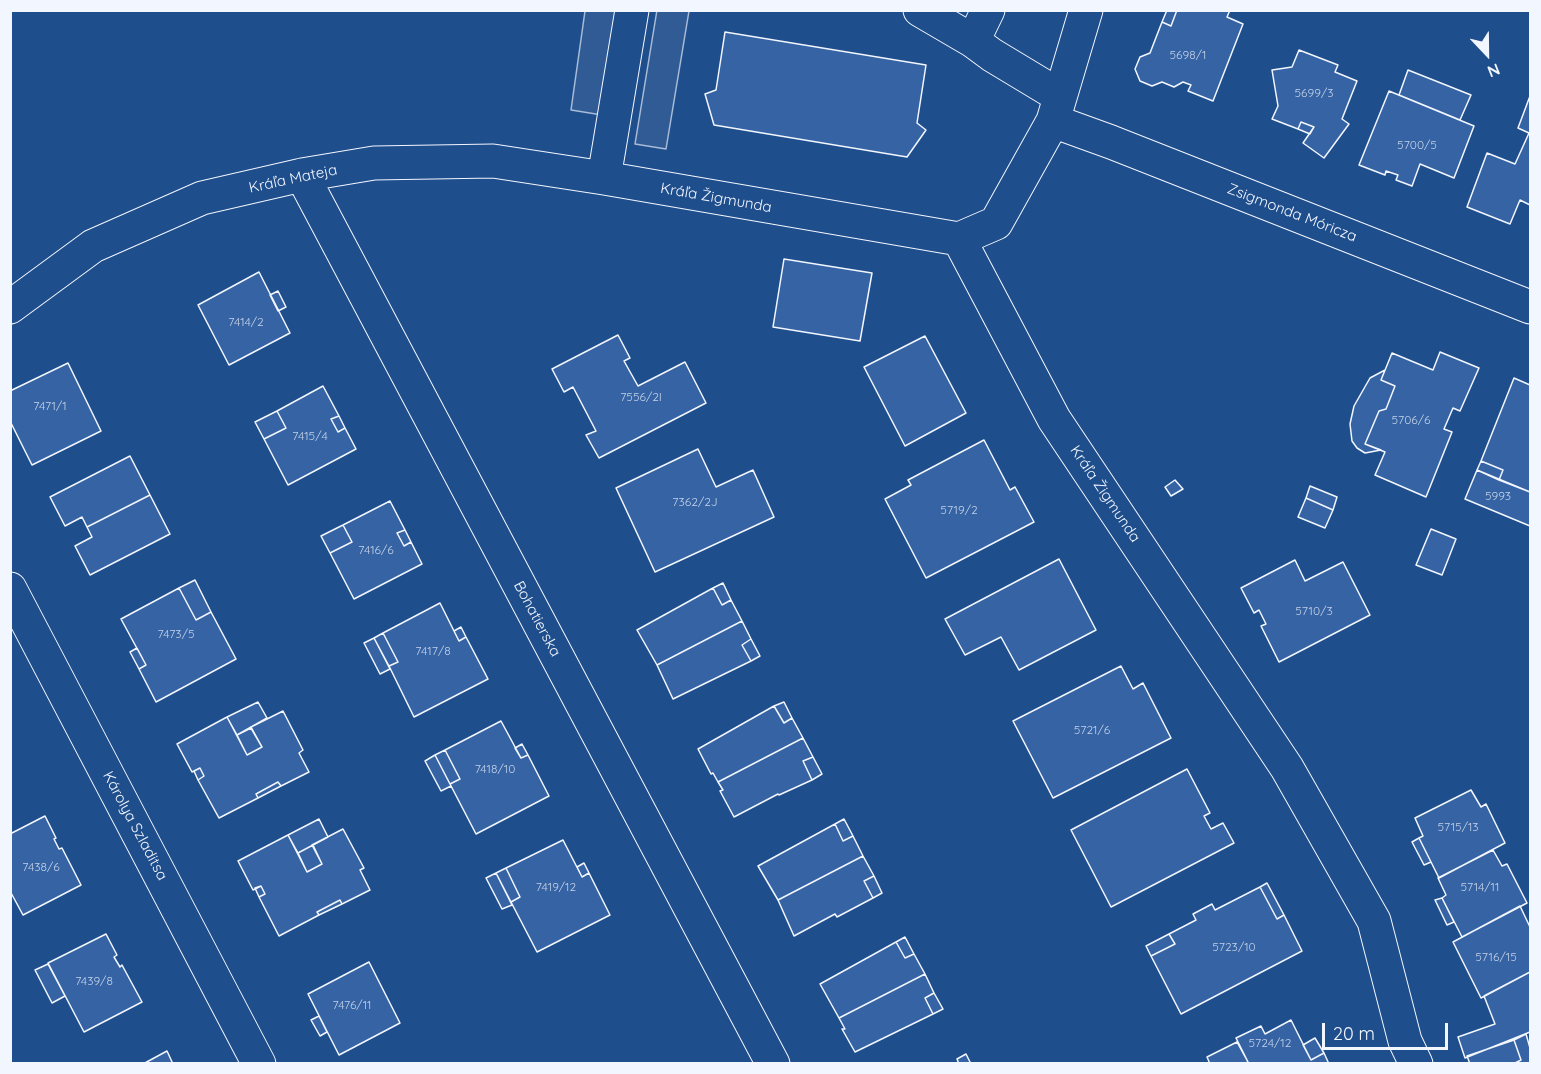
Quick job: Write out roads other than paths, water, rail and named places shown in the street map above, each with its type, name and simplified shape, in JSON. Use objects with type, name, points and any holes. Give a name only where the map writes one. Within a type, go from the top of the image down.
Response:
[{"type":"street","points":[[604,178],[632,10]]},
{"type":"street","name":"Zsigmonda Móricza","points":[[920,10],[974,41],[1056,109],[1111,142],[1530,307]]},
{"type":"street","points":[[974,41],[988,10]]},
{"type":"street","points":[[959,239],[996,223],[1056,109],[1086,10]]},
{"type":"street","name":"Kráľa Mateja","points":[[10,307],[93,246],[202,198],[302,175],[374,163],[493,161],[604,178]]},
{"type":"street","name":"Bohatierska","points":[[302,175],[772,1064]]},
{"type":"street","name":"Kráľa Žigmunda","points":[[604,178],[959,239],[1054,419],[1287,768],[1374,921],[1405,1041],[1416,1064]]},
{"type":"street","name":"Károlya Szladitsa","points":[[10,589],[259,1064]]}]
